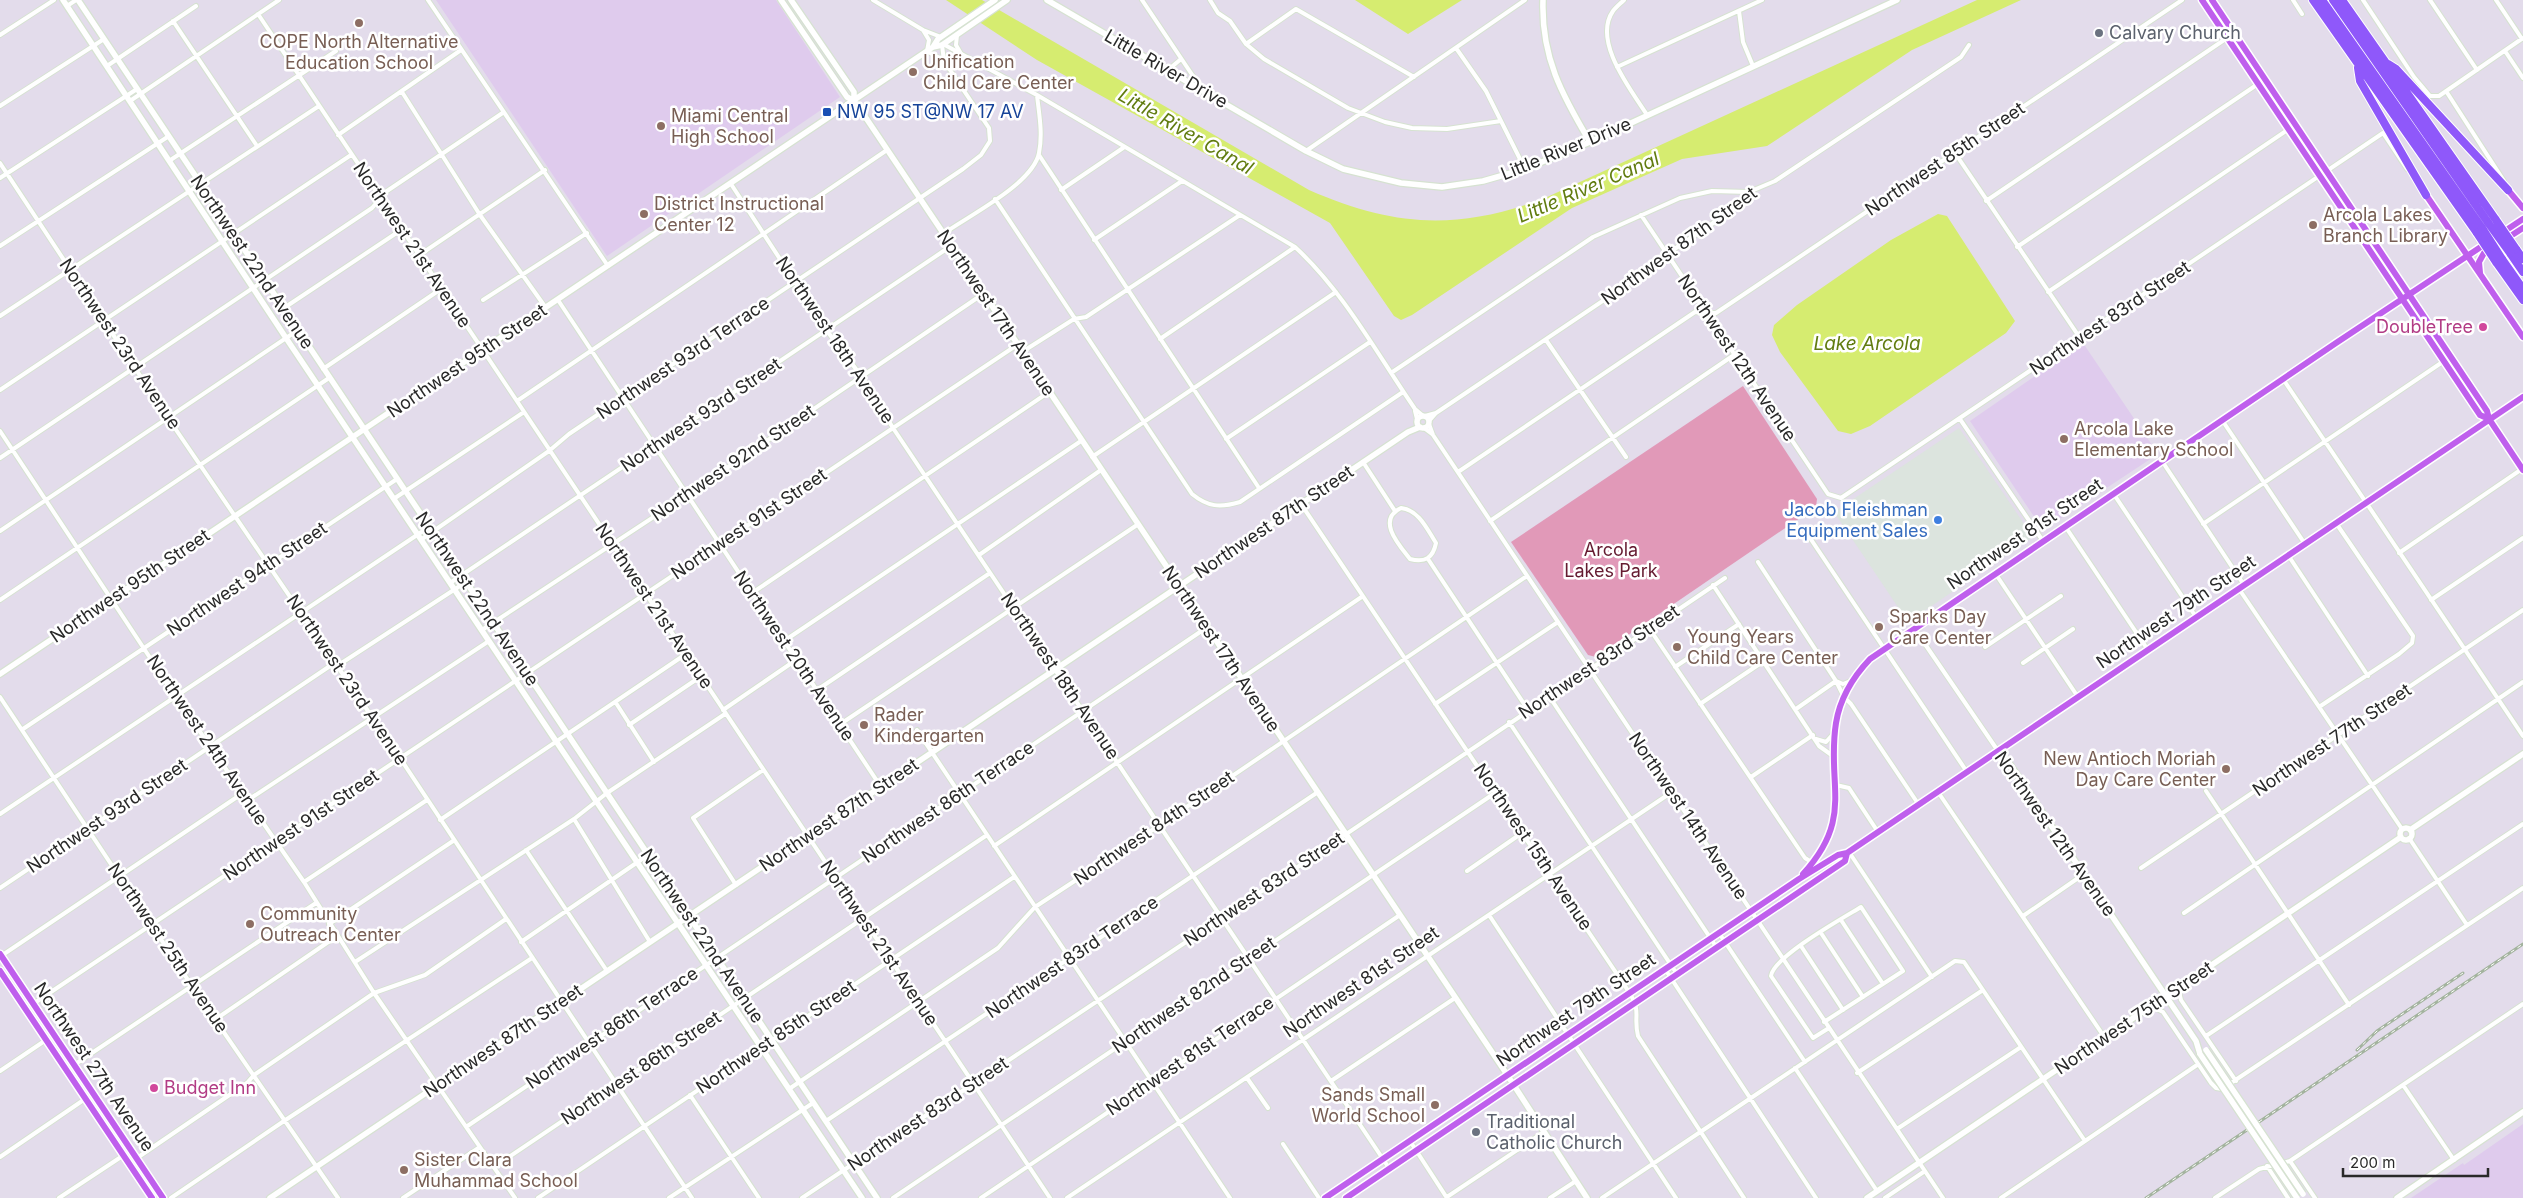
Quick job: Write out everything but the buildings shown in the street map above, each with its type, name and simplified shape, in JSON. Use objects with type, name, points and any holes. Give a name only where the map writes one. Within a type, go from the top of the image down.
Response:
[{"type":"highway","points":[[2313,0],[2357,64],[2486,227],[2523,259]]},
{"type":"highway","points":[[2322,0],[2486,227]]},
{"type":"highway","points":[[2333,0],[2486,227]]},
{"type":"highway","points":[[2342,0],[2385,62],[2486,227],[2499,260],[2523,300]]},
{"type":"highway","points":[[2385,62],[2396,69],[2508,190]]},
{"type":"highway","points":[[2357,64],[2360,81],[2426,195]]},
{"type":"highway","points":[[2513,251],[2523,272]]},
{"type":"highway","points":[[2499,260],[2523,289]]},
{"type":"main road","name":"Northwest 22nd Avenue","points":[[77,0],[875,1197]]},
{"type":"main road","name":"Northwest 17th Avenue","points":[[782,0],[847,97],[854,101],[920,199],[1206,628],[1400,914],[1587,1198]]},
{"type":"main road","name":"Northwest 95th Street","points":[[930,49],[943,45],[1007,0]]},
{"type":"main road","name":"Little River Drive","points":[[1047,0],[1306,150],[1343,169],[1401,184],[1442,187],[1483,181],[1525,169],[1590,142],[1897,0]]},
{"type":"main road","points":[[1543,0],[1544,32],[1550,61],[1560,89],[1590,142]]},
{"type":"main road","points":[[2202,0],[2480,415],[2489,419]]},
{"type":"main road","points":[[2212,0],[2487,411],[2489,419],[2523,470]]},
{"type":"main road","name":"Northwest 17th Avenue","points":[[792,1],[854,92],[854,101]]},
{"type":"main road","name":"Northwest 95th Street","points":[[0,674],[352,436],[484,350],[854,101],[930,49],[942,36],[993,1]]},
{"type":"main road","name":"Northwest 22nd Avenue","points":[[65,3],[318,386],[387,486],[862,1198]]},
{"type":"main road","points":[[796,22],[801,14]]},
{"type":"main road","points":[[2258,84],[2270,86]]},
{"type":"main road","points":[[2508,190],[2523,208]]},
{"type":"main road","points":[[2426,195],[2523,337]]},
{"type":"main road","name":"Northwest 81st Street","points":[[1799,879],[1826,842],[1832,826],[1836,784],[1835,731],[1844,697],[1853,680],[1865,665],[1884,648],[2523,219]]},
{"type":"main road","points":[[2480,273],[2478,262],[2484,253],[2523,228]]},
{"type":"main road","name":"Northwest 79th Street","points":[[1325,1198],[1799,879],[1838,854],[1848,852],[1938,792],[2523,396]]},
{"type":"main road","name":"Northwest 87th Street","points":[[270,1198],[1423,422]]},
{"type":"main road","name":"Northwest 12th Avenue","points":[[1998,751],[2007,760],[2196,1041],[2206,1050],[2304,1196]]},
{"type":"main road","points":[[2410,830],[2409,838],[2404,840],[2400,837],[2402,829],[2410,830],[2523,754]]},
{"type":"main road","name":"Northwest 75th Street","points":[[1867,1198],[2400,837]]},
{"type":"main road","name":"Northwest 79th Street","points":[[1346,1198],[1844,861],[1848,852]]},
{"type":"main road","name":"Northwest 27th Avenue","points":[[0,957],[163,1198]]},
{"type":"main road","name":"Northwest 27th Avenue","points":[[0,971],[152,1198]]},
{"type":"main road","points":[[48,1026],[46,1040],[56,1046],[77,1076],[83,1079]]},
{"type":"main road","name":"Northwest 12th Avenue","points":[[2196,1041],[2200,1054],[2297,1198]]},
{"type":"main road","points":[[2397,1198],[2523,1112]]},
{"type":"main road","points":[[102,1122],[126,1151],[137,1158],[131,1166]]},
{"type":"street","points":[[0,35],[54,0]]},
{"type":"street","points":[[65,3],[77,0]]},
{"type":"street","points":[[0,178],[197,56],[279,0]]},
{"type":"street","points":[[428,0],[545,170],[608,266]]},
{"type":"street","points":[[873,0],[923,30],[942,36]]},
{"type":"street","points":[[1142,0],[1203,90]]},
{"type":"street","points":[[1210,0],[1218,13],[1230,21],[1246,44],[1264,59],[1348,108],[1385,122],[1412,128],[1447,129],[1501,121]]},
{"type":"street","points":[[1306,150],[1525,0]]},
{"type":"street","points":[[1624,0],[1612,12],[1607,29],[1609,45],[1617,67],[1647,115]]},
{"type":"street","points":[[1617,67],[1762,0]]},
{"type":"street","name":"Northwest 85th Street","points":[[1706,313],[1716,313],[2182,0]]},
{"type":"street","points":[[2293,0],[2302,14]]},
{"type":"street","points":[[2363,0],[2414,77],[2430,96],[2440,96],[2522,39],[2496,0]]},
{"type":"street","points":[[2430,0],[2477,70]]},
{"type":"street","points":[[107,66],[196,6]]},
{"type":"street","points":[[1246,44],[1296,9],[1414,77]]},
{"type":"street","points":[[1739,11],[1743,42],[1753,66]]},
{"type":"street","name":"Northwest 21st Avenue","points":[[258,14],[418,256],[484,350],[549,451],[647,593],[700,677],[1050,1198]]},
{"type":"street","points":[[174,21],[257,146]]},
{"type":"street","points":[[923,30],[929,40],[930,49],[944,61]]},
{"type":"street","points":[[957,35],[956,45],[960,52]]},
{"type":"street","points":[[1986,201],[2227,38]]},
{"type":"street","points":[[0,106],[104,39]]},
{"type":"street","points":[[943,45],[944,61]]},
{"type":"street","name":"Northwest 14th Avenue","points":[[943,45],[960,52],[1037,95],[1123,148],[1240,214],[1295,247],[1312,263],[1336,292],[1458,472],[1783,958],[1857,1072],[1943,1198]]},
{"type":"street","name":"Northwest 87th Street","points":[[1423,422],[1668,256],[1673,250],[1731,211],[1750,192],[1775,181],[1961,57],[1969,45]]},
{"type":"street","points":[[1456,48],[1486,91],[1525,169]]},
{"type":"street","points":[[338,135],[461,50]]},
{"type":"street","points":[[169,161],[336,51]]},
{"type":"street","points":[[2505,51],[2523,78]]},
{"type":"street","points":[[1168,70],[1181,58]]},
{"type":"street","name":"Northwest 93rd Terrace","points":[[0,814],[300,612],[431,530],[549,451],[569,434],[969,165],[981,155],[990,141],[991,134],[986,122],[944,61]]},
{"type":"street","points":[[2017,247],[2258,84]]},
{"type":"street","points":[[2446,91],[2499,171],[2508,190]]},
{"type":"street","points":[[402,92],[480,215],[546,308]]},
{"type":"street","points":[[943,234],[995,199],[1030,171],[1039,155],[1041,127],[1037,95]]},
{"type":"street","points":[[0,316],[319,106]]},
{"type":"street","points":[[0,458],[372,208],[387,190],[504,112]]},
{"type":"street","points":[[2048,292],[2288,129]]},
{"type":"street","name":"Northwest 83rd Street","points":[[1836,497],[1841,498],[1960,419],[2383,133],[2426,195]]},
{"type":"street","points":[[0,246],[169,136]]},
{"type":"street","points":[[1060,190],[1123,148]]},
{"type":"street","points":[[517,401],[887,150]]},
{"type":"street","points":[[1955,154],[2080,338]]},
{"type":"street","points":[[0,390],[351,155]]},
{"type":"street","points":[[1039,155],[1060,190],[1259,488]]},
{"type":"street","name":"Northwest 23rd Avenue","points":[[0,163],[168,418],[400,758],[479,880],[692,1198]]},
{"type":"street","points":[[418,256],[545,170]]},
{"type":"street","points":[[1094,240],[1182,181]]},
{"type":"street","name":"Northwest 18th Avenue","points":[[731,184],[827,330],[862,377],[893,428],[1389,1168]]},
{"type":"street","points":[[1391,373],[1593,237],[1680,198],[1712,192],[1750,192]]},
{"type":"street","points":[[995,199],[1143,423],[1192,494],[1202,502],[1216,507],[1240,502],[1403,392]]},
{"type":"street","points":[[1022,352],[1074,318],[1086,317],[1240,214]]},
{"type":"street","name":"Northwest 12th Avenue","points":[[1641,215],[1828,494],[1836,497]]},
{"type":"street","points":[[284,308],[401,230]]},
{"type":"street","points":[[483,300],[587,233]]},
{"type":"street","name":"Northwest 93rd Street","points":[[450,583],[951,246]]},
{"type":"street","points":[[1160,339],[1295,247]]},
{"type":"street","points":[[323,369],[441,289]]},
{"type":"street","points":[[1092,457],[1336,292]]},
{"type":"street","name":"Northwest 92nd Street","points":[[482,630],[687,495],[983,294]]},
{"type":"street","name":"Northwest 20th Avenue","points":[[558,300],[881,787]]},
{"type":"street","points":[[1458,472],[1695,312],[1706,313]]},
{"type":"street","points":[[0,531],[298,330]]},
{"type":"street","points":[[1546,340],[1626,457]]},
{"type":"street","points":[[1226,439],[1370,342]]},
{"type":"street","name":"Northwest 91st Street","points":[[33,1004],[1017,344]]},
{"type":"street","points":[[1490,521],[1734,355]]},
{"type":"street","points":[[2203,524],[2444,361]]},
{"type":"street","points":[[0,600],[329,378]]},
{"type":"street","points":[[2283,379],[2523,736]]},
{"type":"street","points":[[752,593],[1049,392]]},
{"type":"street","points":[[395,498],[524,412]]},
{"type":"street","points":[[1960,419],[2043,541]]},
{"type":"street","points":[[2222,420],[2304,544]]},
{"type":"street","name":"Northwest 24th Avenue","points":[[0,431],[113,598],[176,697],[304,882],[374,992],[515,1198]]},
{"type":"street","points":[[784,641],[1081,441]]},
{"type":"street","points":[[2162,461],[2319,707],[2402,829]]},
{"type":"street","points":[[1363,462],[1395,511]]},
{"type":"street","points":[[979,555],[1101,470]]},
{"type":"street","points":[[2399,553],[2523,470]]},
{"type":"street","name":"Northwest 94th Street","points":[[23,729],[397,479]]},
{"type":"street","points":[[2114,493],[2196,617]]},
{"type":"street","name":"Northwest 15th Avenue","points":[[1301,504],[1636,1002]]},
{"type":"street","points":[[1401,508],[1411,509],[1418,516],[1436,543],[1434,553],[1428,559],[1420,562],[1410,559],[1390,529],[1389,520],[1395,511],[1401,508]]},
{"type":"street","points":[[2319,707],[2368,676],[2412,643],[2413,636],[2336,523]]},
{"type":"street","points":[[840,725],[1138,525]]},
{"type":"street","points":[[2065,526],[2148,650]]},
{"type":"street","points":[[1806,532],[1967,772]]},
{"type":"street","points":[[2431,600],[2523,538]]},
{"type":"street","points":[[2288,555],[2368,676]]},
{"type":"street","points":[[1428,559],[1528,710]]},
{"type":"street","points":[[1758,562],[1836,681],[1844,697],[1851,704],[1918,805]]},
{"type":"street","points":[[817,690],[990,573]]},
{"type":"street","points":[[1995,573],[2078,697]]},
{"type":"street","name":"Northwest 84th Street","points":[[789,1089],[998,948],[1035,907],[1160,825],[1527,576]]},
{"type":"street","name":"Northwest 83rd Street","points":[[802,1198],[1222,918],[1509,722],[1725,578]]},
{"type":"street","name":"Northwest 93rd Street","points":[[0,888],[330,666],[337,666],[466,582]]},
{"type":"street","points":[[1713,585],[1796,708],[1819,746],[1835,758]]},
{"type":"street","points":[[994,846],[1363,596]]},
{"type":"street","points":[[1984,647],[2061,596]]},
{"type":"street","name":"Northwest 77th Street","points":[[2141,868],[2523,610]]},
{"type":"street","points":[[1435,704],[1558,622]]},
{"type":"street","points":[[1675,667],[1739,624]]},
{"type":"street","name":"Northwest 86th Terrace","points":[[466,1126],[1206,628]]},
{"type":"street","points":[[1649,628],[1805,858],[1813,862]]},
{"type":"street","name":"Northwest 12th Avenue","points":[[1914,628],[1998,751]]},
{"type":"street","points":[[2023,663],[2073,629]]},
{"type":"street","points":[[248,800],[489,641]]},
{"type":"street","points":[[440,820],[686,654]]},
{"type":"street","points":[[355,962],[574,819],[796,660]]},
{"type":"street","points":[[1700,704],[1764,661]]},
{"type":"street","points":[[629,725],[700,677]]},
{"type":"street","points":[[1836,681],[1843,684],[1853,680]]},
{"type":"street","points":[[1796,708],[1836,681]]},
{"type":"street","points":[[2184,913],[2523,682]]},
{"type":"street","points":[[1549,696],[1717,948]]},
{"type":"street","name":"Northwest 25th Avenue","points":[[0,697],[89,828],[192,986],[338,1198]]},
{"type":"street","points":[[616,703],[654,762]]},
{"type":"street","points":[[1509,722],[1668,967],[1671,979],[1816,1198]]},
{"type":"street","points":[[917,730],[1230,1198]]},
{"type":"street","points":[[1750,777],[1814,737],[1827,741],[1835,731]]},
{"type":"street","points":[[736,884],[693,818],[764,770]]},
{"type":"street","points":[[1836,784],[1849,788],[1878,832]]},
{"type":"street","name":"Northwest 83rd Terrace","points":[[826,1121],[1318,792]]},
{"type":"street","name":"Northwest 81st Street","points":[[1067,1198],[1672,792]]},
{"type":"street","points":[[1938,792],[2105,1038]]},
{"type":"street","points":[[2206,792],[2350,1005]]},
{"type":"street","points":[[0,957],[243,793]]},
{"type":"street","name":"Northwest 82nd Street","points":[[893,1198],[1495,793]]},
{"type":"street","points":[[304,882],[427,800]]},
{"type":"street","points":[[574,819],[650,942]]},
{"type":"street","points":[[2206,1036],[2523,824]]},
{"type":"street","points":[[1467,871],[1522,833]]},
{"type":"street","name":"Northwest 86th Street","points":[[494,1167],[987,835]]},
{"type":"street","points":[[2409,838],[2467,926]]},
{"type":"street","points":[[329,924],[453,840]]},
{"type":"street","points":[[526,850],[607,971]]},
{"type":"street","points":[[1848,852],[1932,977]]},
{"type":"street","points":[[521,942],[648,855]]},
{"type":"street","points":[[2023,916],[2084,874]]},
{"type":"street","name":"Northwest 85th Street","points":[[538,1198],[1014,877]]},
{"type":"street","points":[[2151,1006],[2162,1012],[2213,1086],[2219,1089],[2236,1081],[2523,888]]},
{"type":"street","points":[[74,1065],[316,903]]},
{"type":"street","points":[[1824,1022],[1903,970],[1861,907],[1783,958],[1772,970],[1771,976],[1813,1038],[1829,1028]]},
{"type":"street","name":"Northwest 81st Terrace","points":[[981,1198],[1400,914]]},
{"type":"street","points":[[1489,915],[1676,1198]]},
{"type":"street","points":[[137,1158],[247,1083],[254,1075],[374,992],[425,975],[506,919]]},
{"type":"street","points":[[1841,920],[1883,984]]},
{"type":"street","points":[[1719,932],[1805,1062]]},
{"type":"street","points":[[1821,933],[1863,997]]},
{"type":"street","points":[[216,1019],[337,936]]},
{"type":"street","points":[[1802,946],[1843,1010]]},
{"type":"street","points":[[171,1198],[284,1120],[532,958]]},
{"type":"street","points":[[1602,1198],[1655,1164],[1794,1068],[1960,960],[1964,962],[2085,1141]]},
{"type":"street","points":[[1668,967],[1677,974]]},
{"type":"street","points":[[2178,988],[2181,1000],[2236,1081]]},
{"type":"street","points":[[1857,1072],[1982,990]]},
{"type":"street","points":[[1331,1081],[1456,998]]},
{"type":"street","points":[[1636,1002],[1638,1009],[1636,1025],[1638,1036],[1744,1198]]},
{"type":"street","points":[[2215,1198],[2255,1171],[2267,1166],[2290,1161],[2522,1006]]},
{"type":"street","points":[[0,1071],[46,1040]]},
{"type":"street","points":[[1897,1130],[2021,1047]]},
{"type":"street","points":[[2001,1198],[2197,1064]]},
{"type":"street","points":[[1794,1068],[1877,1191]]},
{"type":"street","points":[[1247,1078],[1268,1108]]},
{"type":"street","points":[[2403,1085],[2454,1160]]},
{"type":"street","points":[[690,1095],[760,1198]]},
{"type":"street","points":[[0,1157],[86,1099]]},
{"type":"street","points":[[669,1198],[814,1103]]},
{"type":"street","points":[[1410,1141],[1447,1198],[1544,1132]]},
{"type":"street","points":[[1282,1144],[1319,1198]]},
{"type":"street","points":[[403,1198],[480,1146]]},
{"type":"street","points":[[62,1197],[124,1155]]},
{"type":"street","points":[[2290,1161],[2314,1198]]},
{"type":"street","points":[[2267,1166],[2288,1198]]},
{"type":"street","points":[[1886,1198],[1925,1171]]},
{"type":"street","points":[[1550,1198],[1576,1180]]},
{"type":"shaded area","name":"Miami Central High School","points":[[436,0],[776,0],[840,97],[607,256]]},
{"type":"shaded area","name":"Arcola Lake Elementary School","points":[[2083,343],[2158,454],[2043,530],[1970,421]]},
{"type":"shaded area","points":[[1959,428],[2033,537],[1908,622],[1834,512]]},
{"type":"shaded area","points":[[2523,1124],[2523,1198],[2411,1198],[2463,1163],[2464,1165]]},
{"type":"green space","name":"Arcola Lakes Park","points":[[1743,386],[1817,499],[1816,507],[1596,657],[1588,655],[1511,542]]},
{"type":"water","name":"Little River Canal","points":[[946,0],[982,0],[1309,190],[1369,212],[1426,220],[1454,220],[1513,209],[1545,198],[1977,0],[2021,0],[1912,50],[1767,146],[1682,159],[1572,208],[1412,315],[1401,320],[1394,316],[1330,223],[1037,60]]},
{"type":"water","points":[[1355,0],[1462,0],[1408,34]]},
{"type":"water","name":"Lake Arcola","points":[[1938,214],[1947,216],[2015,321],[2006,333],[1870,426],[1851,434],[1838,431],[1780,352],[1772,335],[1774,325],[1797,305],[1891,240]]},
{"type":"railway","points":[[2146,1198],[2523,944]]},
{"type":"railway","points":[[2357,1050],[2377,1031],[2463,973]]},
{"type":"place","name":"COPE North Alternative Education School","points":[[359,23]]},
{"type":"place","name":"Calvary Church","points":[[2099,33]]},
{"type":"place","name":"Unification Child Care Center","points":[[913,72]]},
{"type":"place","name":"NW 95 ST@NW 17 AV","points":[[827,112]]},
{"type":"place","name":"Miami Central High School","points":[[661,126]]},
{"type":"place","name":"District Instructional Center 12","points":[[644,214]]},
{"type":"place","name":"Arcola Lakes Branch Library","points":[[2313,225]]},
{"type":"place","name":"DoubleTree","points":[[2483,327]]},
{"type":"place","name":"Arcola Lake Elementary School","points":[[2064,439]]},
{"type":"place","name":"Jacob Fleishman Equipment Sales","points":[[1938,520]]},
{"type":"place","name":"Sparks Day Care Center","points":[[1879,627]]},
{"type":"place","name":"Young Years Child Care Center","points":[[1677,647]]},
{"type":"place","name":"Rader Kindergarten","points":[[864,725]]},
{"type":"place","name":"New Antioch Moriah Day Care Center","points":[[2226,769]]},
{"type":"place","name":"Community Outreach Center","points":[[250,924]]},
{"type":"place","name":"Budget Inn","points":[[154,1088]]},
{"type":"place","name":"Sands Small World School","points":[[1435,1105]]},
{"type":"place","name":"Traditional Catholic Church","points":[[1476,1132]]},
{"type":"place","name":"Sister Clara Muhammad School","points":[[404,1170]]}]
